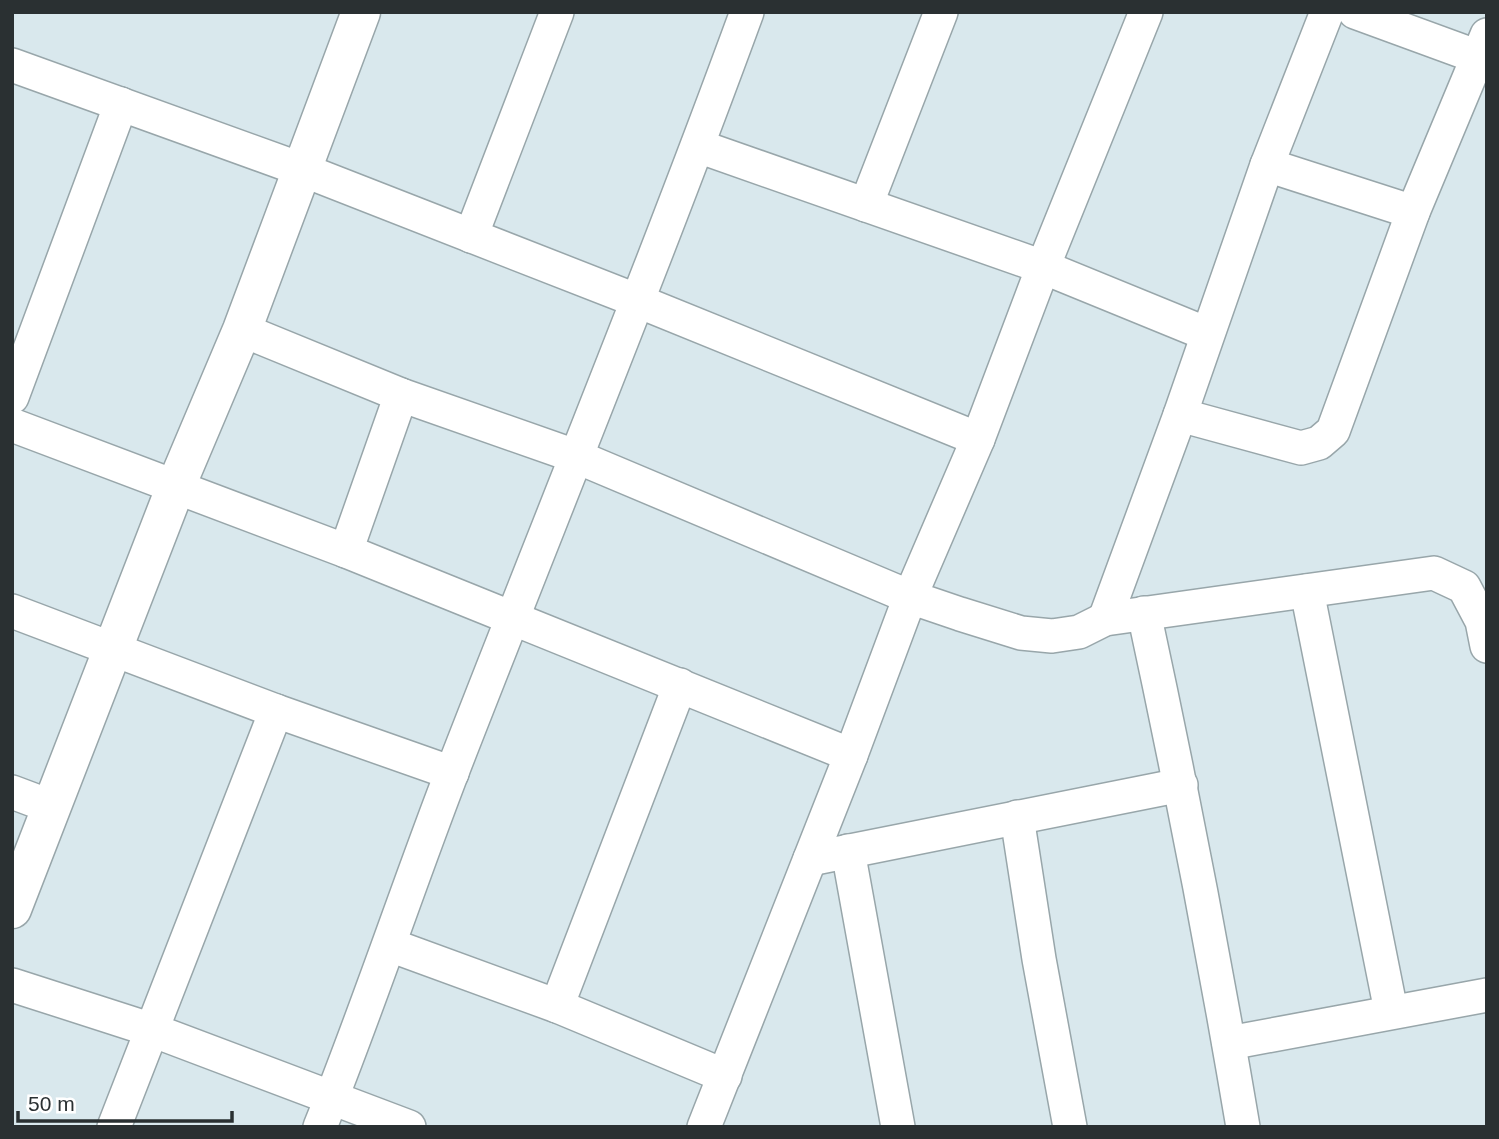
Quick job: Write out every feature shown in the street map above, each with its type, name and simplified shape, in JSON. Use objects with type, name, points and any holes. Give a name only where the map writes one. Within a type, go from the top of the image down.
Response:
[{"type":"main road","points":[[12,909],[176,486],[242,330],[361,12]]},
{"type":"street","points":[[471,236],[557,12]]},
{"type":"street","points":[[326,1113],[452,773],[638,301],[747,12]]},
{"type":"street","points":[[866,205],[941,12]]},
{"type":"street","points":[[704,1127],[851,755],[910,597],[978,439],[1043,267],[1146,12]]},
{"type":"street","points":[[1105,619],[1180,415],[1267,164],[1327,12]]},
{"type":"street","points":[[1180,415],[1301,448],[1319,443],[1333,431],[1413,212],[1482,46],[1355,12]]},
{"type":"street","points":[[12,65],[303,170],[638,301],[978,439]]},
{"type":"street","points":[[12,397],[121,104]]},
{"type":"street","points":[[698,146],[1043,267],[1207,334]]},
{"type":"street","points":[[1267,164],[1413,212]]},
{"type":"street","points":[[242,330],[401,395],[575,457],[910,597],[1021,633],[1052,636],[1079,632],[1105,619],[1434,573],[1464,587],[1482,621],[1487,646]]},
{"type":"street","points":[[346,551],[401,395]]},
{"type":"street","points":[[12,425],[346,551],[851,755]]},
{"type":"street","points":[[1307,591],[1391,1011]]},
{"type":"street","points":[[12,611],[276,711],[452,773]]},
{"type":"street","points":[[1144,613],[1181,785],[1243,1127]]},
{"type":"street","points":[[557,1006],[680,685]]},
{"type":"street","points":[[114,1127],[276,711]]},
{"type":"street","points":[[810,859],[1181,785]]},
{"type":"street","points":[[12,792],[51,807]]},
{"type":"street","points":[[1017,817],[1039,959],[1070,1127]]},
{"type":"street","points":[[848,851],[898,1127]]},
{"type":"street","points":[[390,945],[557,1006],[725,1076]]},
{"type":"street","points":[[12,985],[152,1030],[326,1113],[409,1127]]},
{"type":"street","points":[[1229,1043],[1487,995]]}]
